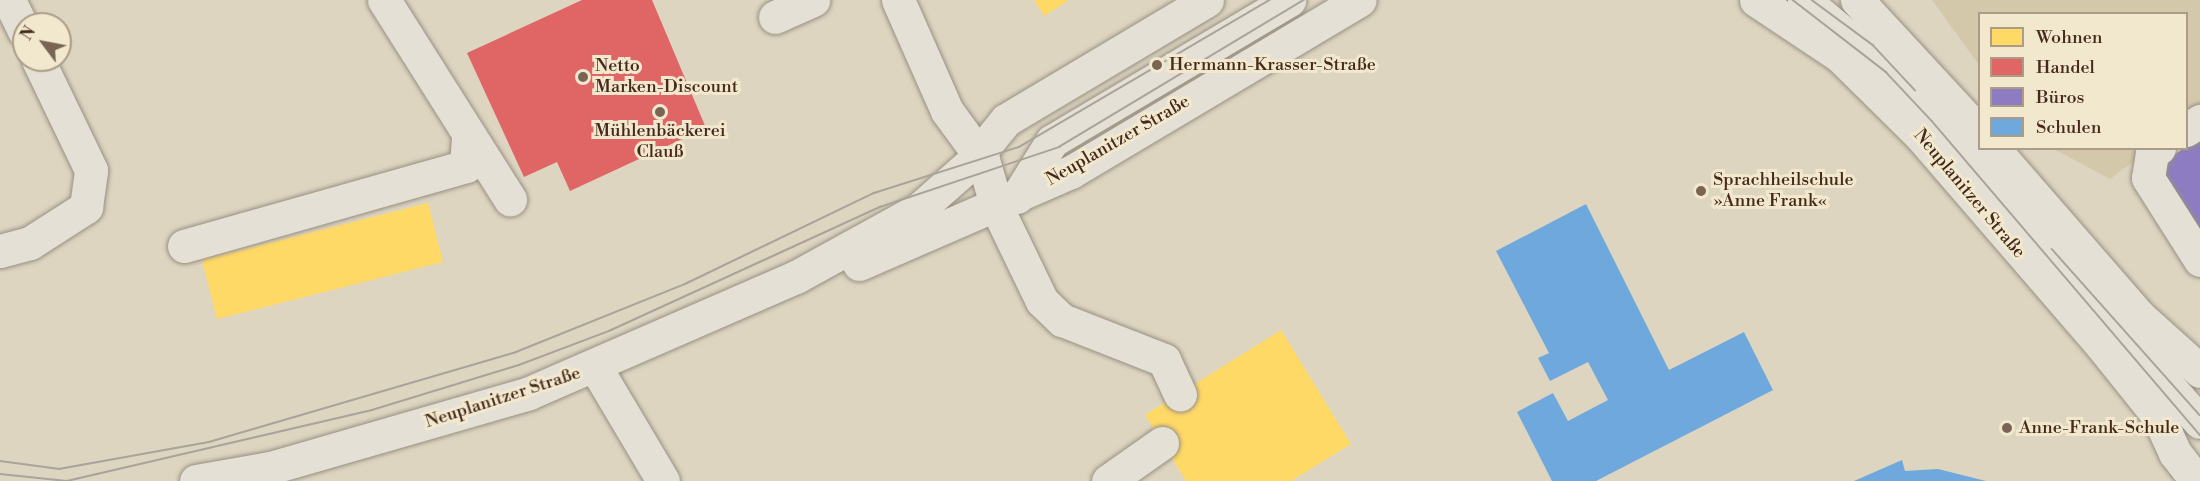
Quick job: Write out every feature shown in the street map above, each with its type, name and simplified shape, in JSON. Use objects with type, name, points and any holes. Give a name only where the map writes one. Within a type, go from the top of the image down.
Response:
[{"type":"street","points":[[384,0],[468,138],[510,199]]},
{"type":"street","points":[[775,17],[813,0]]},
{"type":"street","points":[[898,0],[947,111],[978,151],[1007,202],[1042,301],[1062,320],[1164,360],[1180,394]]},
{"type":"street","name":"Neuplanitzer Straße","points":[[196,481],[291,462],[529,393],[596,368],[796,277],[918,210],[1006,120],[1207,0]]},
{"type":"street","points":[[1007,202],[1052,141],[1289,0]]},
{"type":"street","name":"Neuplanitzer Straße","points":[[796,277],[869,261],[1071,172],[1360,0]]},
{"type":"street","name":"Neuplanitzer Straße","points":[[1756,0],[1840,56],[2184,389]]},
{"type":"street","points":[[1804,0],[1904,84],[2184,389],[2200,422]]},
{"type":"street","points":[[1857,0],[1978,131]]},
{"type":"street","points":[[0,251],[30,243],[86,207],[91,170],[44,72]]},
{"type":"street","points":[[184,246],[466,166],[468,138]]},
{"type":"street","points":[[978,151],[1052,141]]},
{"type":"street","name":"Neuplanitzer Straße","points":[[1994,150],[2139,316],[2184,389],[2175,453],[2197,481]]},
{"type":"street","points":[[2156,150],[2152,153],[2148,178],[2200,260]]},
{"type":"street","points":[[596,368],[663,481]]},
{"type":"street","points":[[1108,481],[1162,443]]},
{"type":"shaded area","points":[[1932,0],[2200,0],[2200,111],[2188,121],[2188,12],[1978,12],[1978,64]]},
{"type":"shaded area","points":[[2056,150],[2149,150],[2110,179]]},
{"type":"building: Wohnen","points":[[1034,0],[1069,0],[1044,16]]},
{"type":"building: Wohnen","points":[[428,203],[443,262],[217,319],[202,260]]},
{"type":"building: Wohnen","points":[[1281,330],[1351,444],[1291,481],[1186,481],[1145,415]]},
{"type":"building: Handel","name":"Netto Marken-Discount","points":[[582,0],[652,0],[706,128],[570,191],[557,162],[524,177],[467,53]]},
{"type":"building: Büros","points":[[2200,137],[2200,241],[2158,166],[2181,150],[2188,150],[2188,145]]},
{"type":"building: Schulen","points":[[1586,204],[1669,370],[1744,332],[1773,390],[1596,481],[1552,481],[1517,412],[1553,393],[1568,421],[1608,400],[1588,362],[1550,381],[1538,358],[1549,353],[1496,251]]},
{"type":"building: Schulen","points":[[1902,460],[1905,471],[1938,469],[1986,481],[1854,481]]},
{"type":"tram line","points":[[0,461],[59,469],[209,442],[516,352],[685,284],[874,193],[1019,147],[1270,0]]},
{"type":"tram line","points":[[0,474],[67,481],[372,410],[519,365],[609,331],[880,207],[1059,147],[1304,0]]},
{"type":"tram line","points":[[1793,0],[1886,72],[1932,121],[2200,435]]},
{"type":"tram line","points":[[1812,0],[1873,45],[1915,90]]},
{"type":"tram line","points":[[2052,249],[2200,415]]},
{"type":"place","name":"Hermann-Krasser-Straße","points":[[1157,65]]},
{"type":"place","name":"Netto Marken-Discount","points":[[583,77]]},
{"type":"place","name":"Mühlenbäckerei Clauß","points":[[660,112]]},
{"type":"place","name":"Sprachheilschule »Anne Frank«","points":[[1701,191]]},
{"type":"place","name":"Anne-Frank-Schule","points":[[2007,428]]}]
